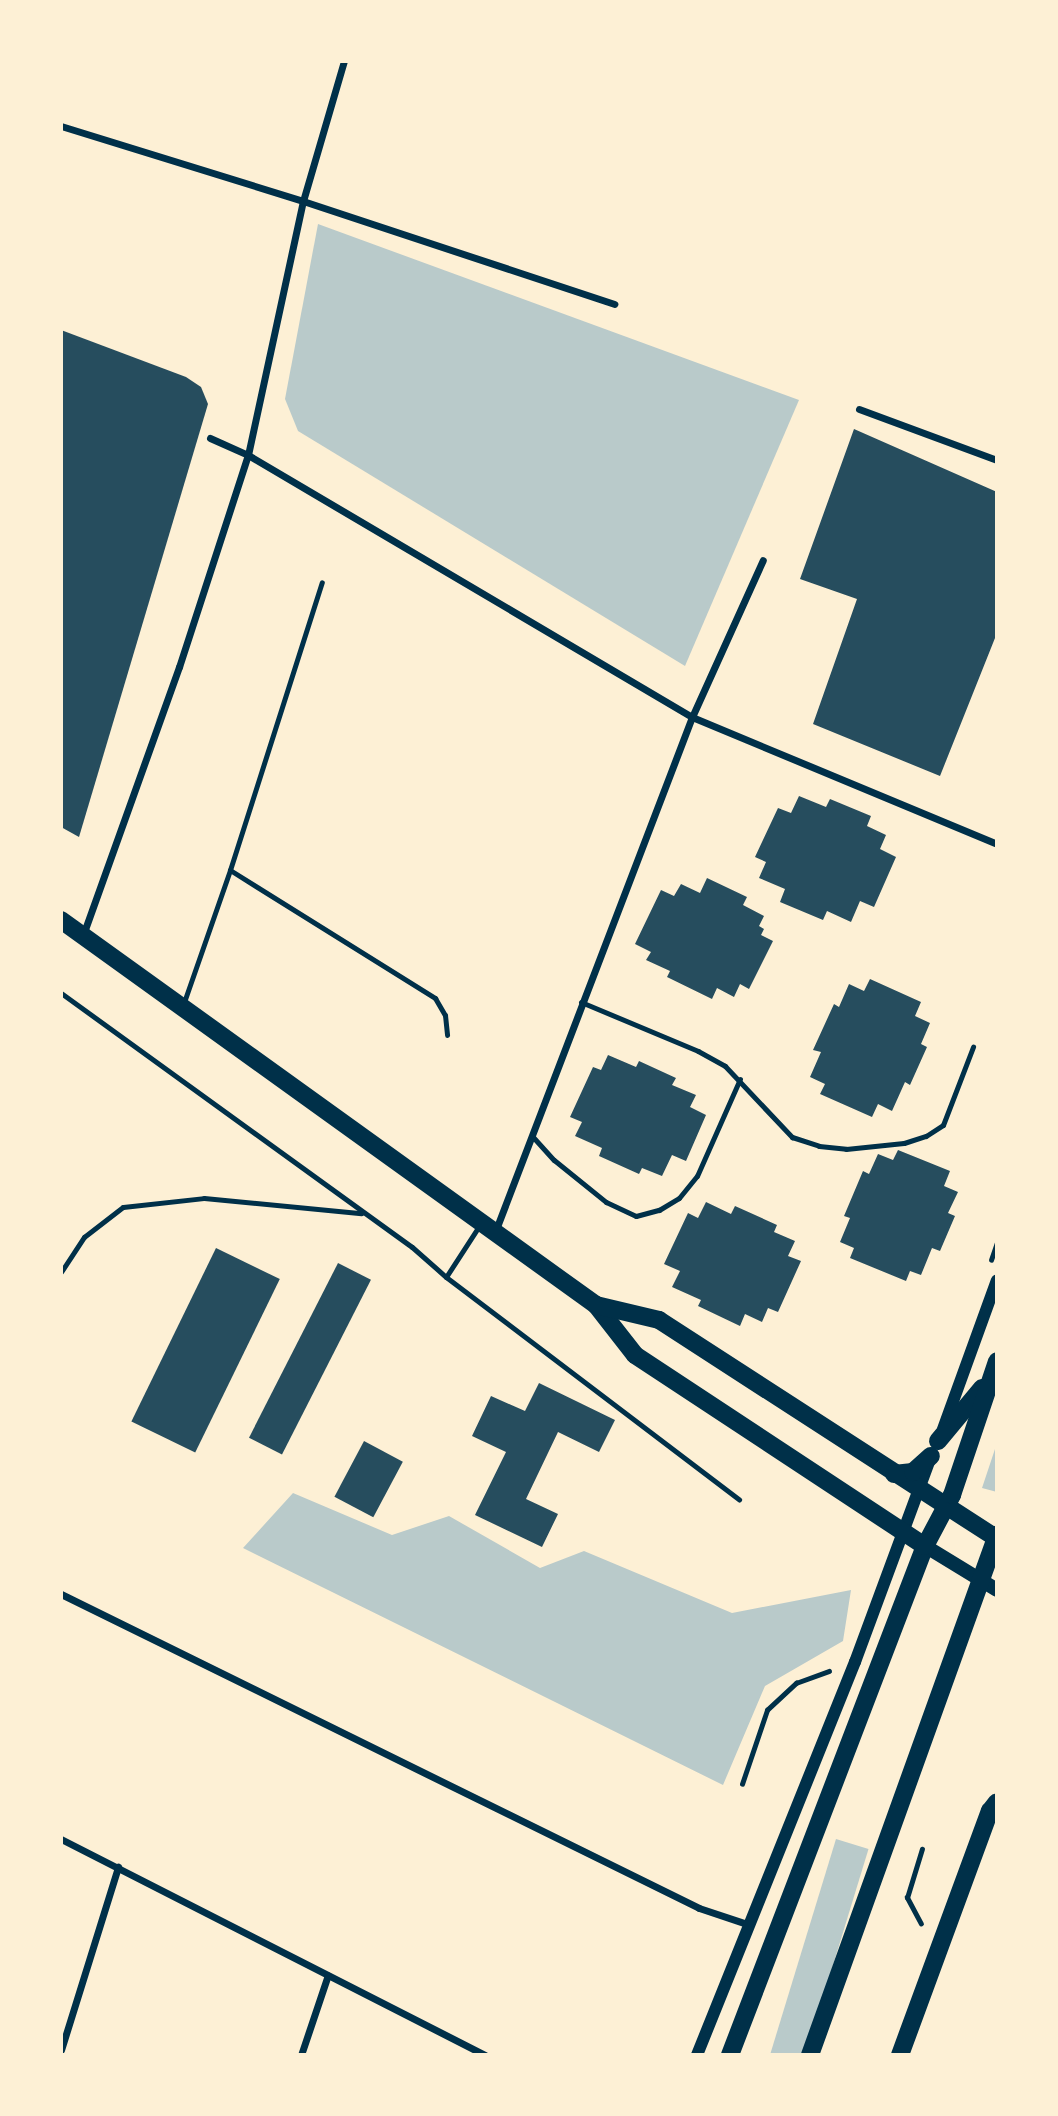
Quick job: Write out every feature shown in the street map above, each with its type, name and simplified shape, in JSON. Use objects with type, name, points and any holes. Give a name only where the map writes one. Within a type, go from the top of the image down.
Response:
[{"type":"main road","points":[[61,920],[596,1305],[635,1355],[903,1532],[997,1590]]},
{"type":"main road","points":[[596,1305],[659,1320],[894,1474],[996,1537],[810,2055]]},
{"type":"main road","points":[[894,1474],[913,1472],[935,1449],[994,1369]]},
{"type":"main road","points":[[730,2055],[925,1546],[947,1508],[994,1369]]},
{"type":"main road","points":[[900,2055],[990,1811],[997,1802]]},
{"type":"street","points":[[82,936],[179,667],[248,455],[303,201],[344,61]]},
{"type":"street","points":[[61,126],[303,201],[614,304]]},
{"type":"street","points":[[859,409],[997,460]]},
{"type":"street","points":[[210,438],[248,455],[692,717],[996,841]]},
{"type":"street","points":[[488,1228],[533,1137],[581,1002],[692,717],[763,560]]},
{"type":"street","points":[[697,2055],[747,1924],[855,1662],[997,1280]]},
{"type":"street","points":[[61,1594],[699,1908],[747,1924]]},
{"type":"street","points":[[61,1839],[485,2055]]},
{"type":"street","points":[[61,2050],[118,1867]]},
{"type":"street","points":[[302,2055],[328,1975]]},
{"type":"lane","points":[[182,1008],[230,870],[322,582]]},
{"type":"lane","points":[[230,870],[435,998],[445,1014],[447,1035]]},
{"type":"lane","points":[[61,993],[412,1247],[446,1277],[739,1499]]},
{"type":"lane","points":[[581,1002],[698,1051],[740,1079],[792,1137],[819,1146],[846,1149],[904,1143],[926,1136],[943,1125],[973,1047]]},
{"type":"lane","points":[[533,1137],[554,1160],[606,1202],[636,1216],[659,1210],[679,1198],[697,1176],[740,1079]]},
{"type":"lane","points":[[61,1272],[85,1237],[123,1207],[204,1198],[365,1213]]},
{"type":"lane","points":[[446,1277],[488,1228]]},
{"type":"path","points":[[742,1784],[767,1710],[796,1683],[855,1662]]},
{"type":"path","points":[[922,1849],[908,1898],[937,1953]]},
{"type":"shaded area","points":[[318,224],[799,400],[685,666],[298,431],[285,399]]},
{"type":"shaded area","points":[[997,1443],[997,1492],[982,1488]]},
{"type":"shaded area","points":[[293,1493],[392,1535],[449,1516],[540,1568],[584,1551],[732,1613],[851,1590],[843,1641],[765,1686],[723,1785],[243,1548]]},
{"type":"shaded area","points":[[836,1839],[869,1849],[806,2055],[770,2055]]},
{"type":"building","points":[[61,330],[186,377],[201,387],[208,404],[79,837],[61,827]]},
{"type":"building","points":[[854,429],[997,492],[997,633],[940,776],[813,724],[857,599],[800,579]]},
{"type":"building","points":[[799,796],[826,807],[830,799],[871,816],[867,826],[886,835],[880,849],[896,857],[874,907],[860,901],[851,922],[827,911],[823,920],[780,902],[785,889],[759,878],[766,862],[755,857],[778,808],[791,813]]},
{"type":"building","points":[[707,878],[747,897],[743,905],[764,916],[759,926],[764,929],[761,935],[773,941],[749,989],[740,984],[734,997],[717,988],[712,999],[667,977],[670,971],[646,960],[651,952],[635,944],[661,890],[674,896],[681,884],[700,893]]},
{"type":"building","points":[[870,979],[921,1002],[915,1016],[930,1023],[921,1044],[927,1047],[910,1085],[905,1082],[892,1111],[878,1104],[872,1117],[820,1094],[825,1084],[810,1077],[821,1052],[813,1050],[834,1004],[839,1007],[849,984],[864,991]]},
{"type":"building","points":[[608,1055],[636,1067],[639,1061],[676,1078],[672,1085],[696,1095],[690,1107],[706,1115],[686,1161],[672,1155],[662,1176],[642,1168],[639,1174],[599,1156],[602,1148],[575,1136],[582,1122],[570,1117],[593,1067],[601,1070]]},
{"type":"building","points":[[898,1150],[950,1171],[944,1186],[958,1192],[948,1213],[955,1216],[940,1251],[932,1248],[921,1275],[910,1271],[906,1281],[850,1258],[854,1248],[840,1242],[850,1218],[844,1216],[863,1171],[869,1174],[878,1154],[893,1160]]},
{"type":"building","points":[[706,1202],[731,1214],[735,1206],[777,1225],[774,1232],[795,1241],[788,1256],[801,1261],[778,1312],[768,1308],[762,1322],[745,1314],[740,1326],[698,1306],[701,1300],[672,1287],[680,1271],[664,1264],[688,1213],[698,1218]]},
{"type":"building","points":[[216,1248],[280,1279],[195,1453],[131,1421]]},
{"type":"building","points":[[338,1263],[371,1280],[282,1454],[249,1438]]},
{"type":"building","points":[[539,1383],[615,1420],[599,1452],[558,1432],[526,1499],[558,1514],[542,1547],[475,1515],[506,1452],[472,1436],[491,1396],[525,1411]]},
{"type":"building","points":[[364,1441],[403,1462],[373,1517],[334,1497]]}]
